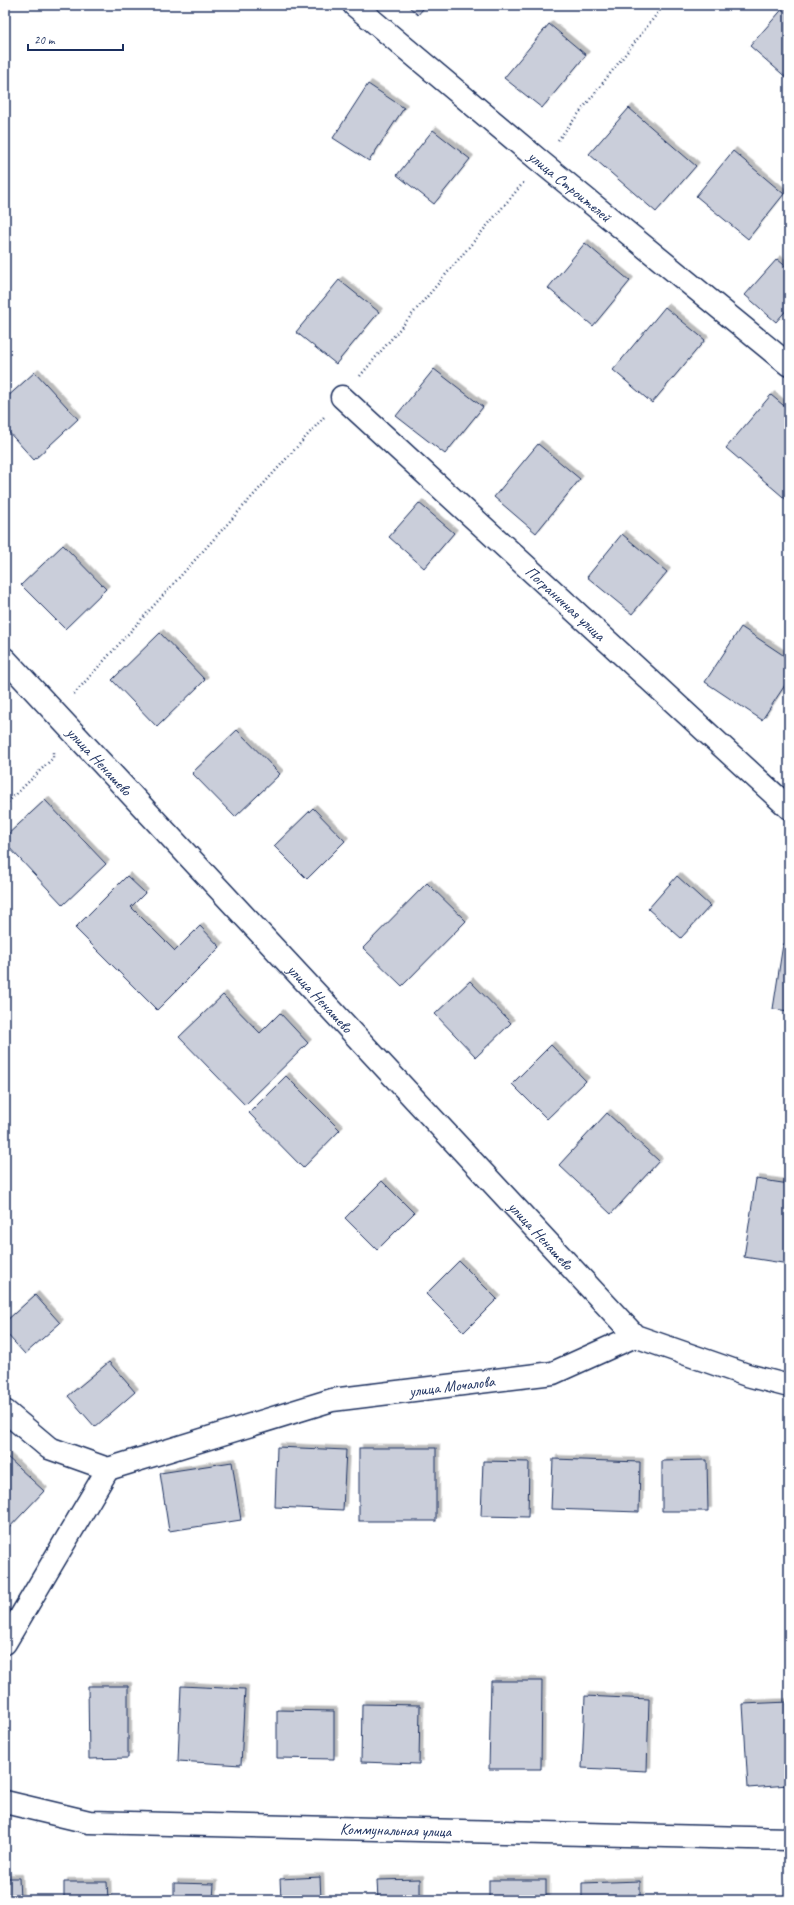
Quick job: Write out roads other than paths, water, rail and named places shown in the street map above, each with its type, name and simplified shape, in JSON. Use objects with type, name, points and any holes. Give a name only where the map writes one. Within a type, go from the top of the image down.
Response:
[{"type":"street","name":"улица Строителей","points":[[354,5],[541,162],[789,365]]},
{"type":"street","name":"Пограничная улица","points":[[342,398],[789,808]]},
{"type":"street","name":"улица Ненашево","points":[[5,659],[635,1336]]},
{"type":"street","points":[[635,1336],[747,1375],[789,1386]]},
{"type":"street","name":"улица Мочалова","points":[[108,1469],[332,1400],[553,1373],[635,1336]]},
{"type":"street","points":[[5,1411],[49,1448],[108,1469],[5,1643]]},
{"type":"street","name":"Коммунальная улица","points":[[5,1802],[89,1822],[789,1839]]}]
